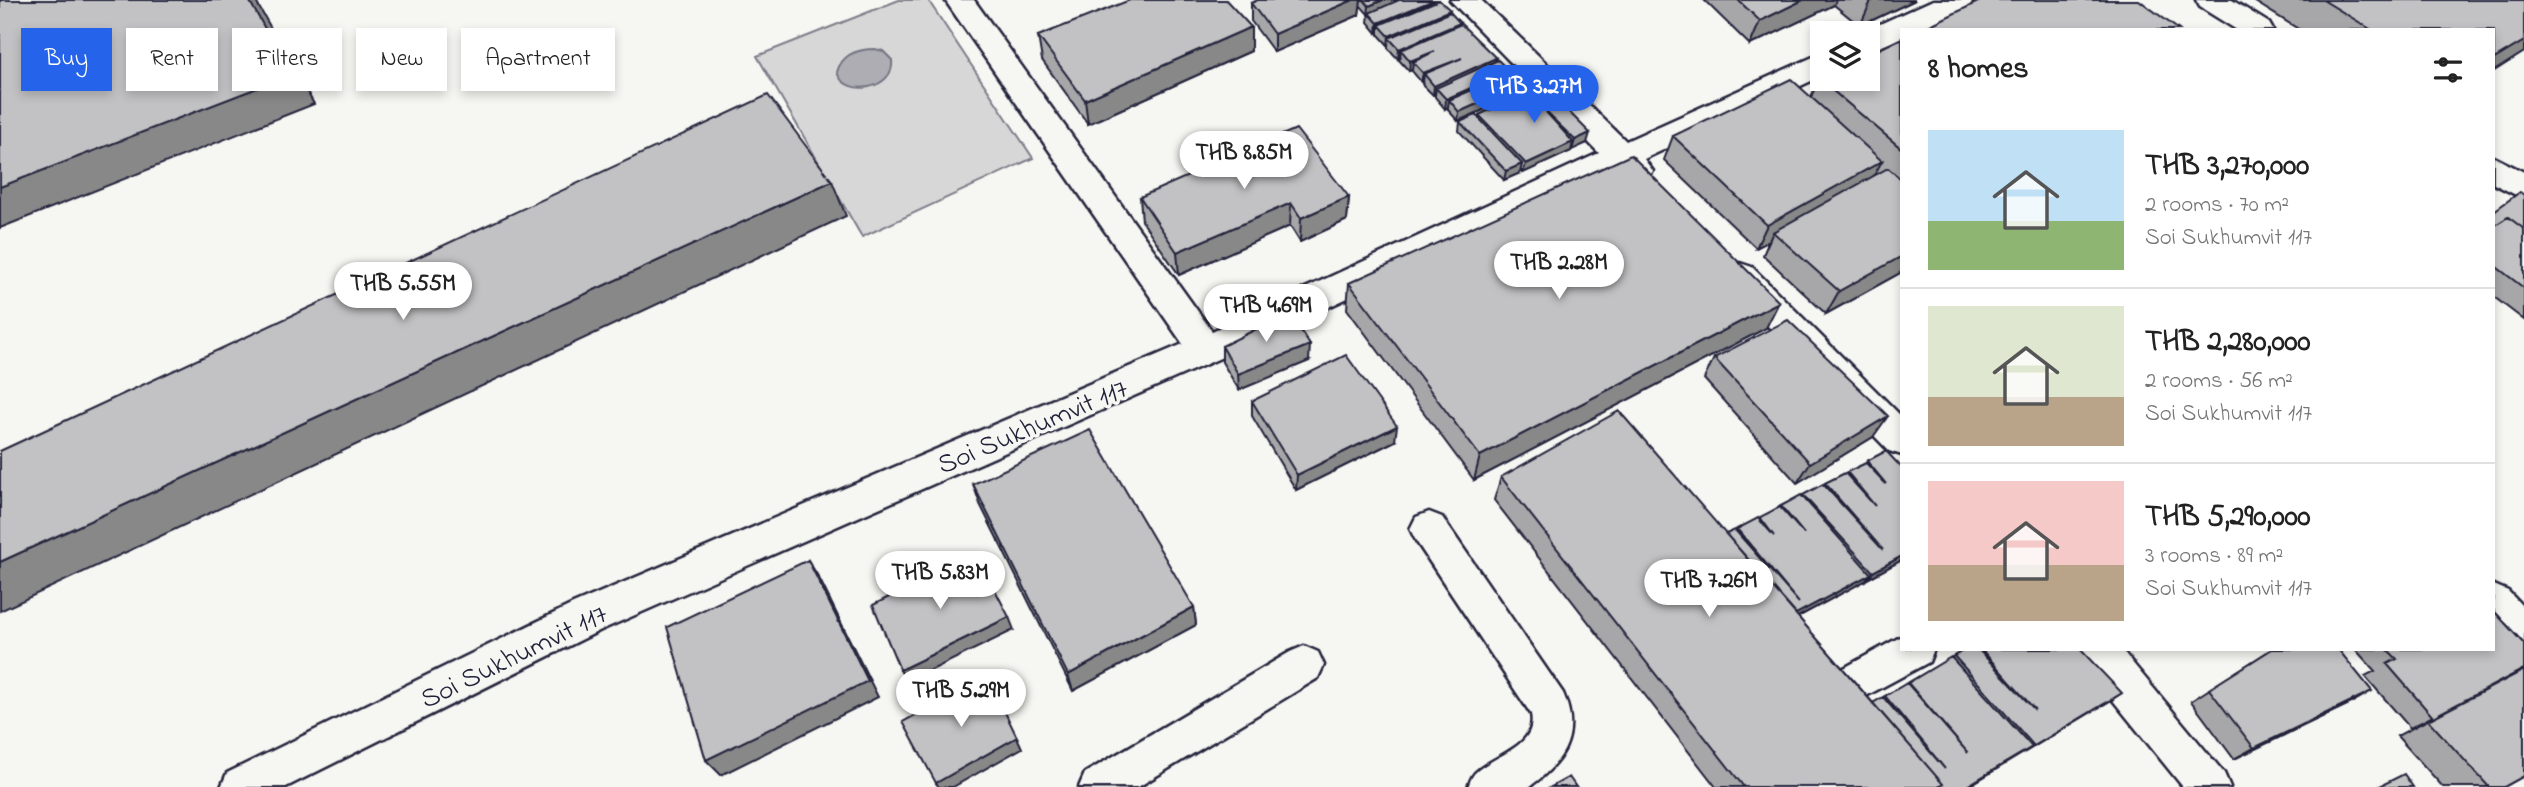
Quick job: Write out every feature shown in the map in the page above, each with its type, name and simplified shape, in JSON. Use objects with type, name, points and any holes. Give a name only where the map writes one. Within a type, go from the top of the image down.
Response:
[{"type":"street","points":[[959,0],[1206,349]]},
{"type":"street","points":[[1464,0],[1661,195]]},
{"type":"street","points":[[1880,36],[1959,0]]},
{"type":"street","points":[[2210,0],[2256,28]]},
{"type":"street","name":"Soi Sukhumvit 117","points":[[242,787],[587,617],[1206,349],[1810,69]]},
{"type":"street","points":[[2495,170],[2524,187]]},
{"type":"street","points":[[1719,254],[1900,438]]},
{"type":"street","points":[[1429,529],[1549,707],[1554,720],[1552,733],[1543,750],[1503,780],[1489,787]]},
{"type":"street","points":[[2495,604],[2524,636]]},
{"type":"street","points":[[1838,692],[1911,651]]},
{"type":"street","points":[[2098,651],[2209,787]]},
{"type":"street","points":[[1100,787],[1304,665]]},
{"type":"shaded area","points":[[899,0],[928,0],[1033,158],[862,237],[757,56]]},
{"type":"shaded area","points":[[863,50],[883,51],[892,60],[891,70],[886,78],[878,84],[859,88],[842,80],[837,72],[847,57]]},
{"type":"building","points":[[0,0],[249,0],[265,28],[232,28],[232,91],[249,91],[0,187]]},
{"type":"building","points":[[1130,0],[1226,0],[1251,27],[1085,100],[1038,36]]},
{"type":"building","points":[[1258,0],[1353,0],[1274,34],[1251,3]]},
{"type":"building","points":[[1364,0],[1383,0],[1369,6]]},
{"type":"building","points":[[1399,0],[1434,0],[1378,23],[1369,13]]},
{"type":"building","points":[[1439,0],[1450,10],[1389,36],[1379,25]]},
{"type":"building","points":[[1738,0],[1803,0],[1760,21]]},
{"type":"building","points":[[1982,0],[2139,0],[2176,28],[1924,28]]},
{"type":"building","points":[[2323,0],[2524,0],[2524,41],[2495,58],[2495,28],[2369,28]]},
{"type":"building","points":[[1450,12],[1460,23],[1399,49],[1389,38]]},
{"type":"building","points":[[1461,24],[1496,58],[1434,86],[1424,74],[1462,58],[1423,73],[1413,62],[1435,51],[1410,61],[1401,50]]},
{"type":"building","points":[[1900,39],[1900,147],[1833,91],[1880,91],[1880,49]]},
{"type":"building","points":[[1498,60],[1509,71],[1446,99],[1436,88]]},
{"type":"building","points":[[1511,73],[1522,84],[1459,112],[1449,100]]},
{"type":"building","points":[[1791,79],[1882,161],[1767,225],[1673,136]]},
{"type":"building","points":[[1543,86],[1590,133],[1575,140],[1546,112],[1573,142],[1526,164],[1479,115]]},
{"type":"building","points":[[768,95],[832,181],[0,562],[0,451]]},
{"type":"building","points":[[1476,115],[1522,164],[1506,171],[1460,122]]},
{"type":"building","points":[[1296,129],[1349,197],[1301,218],[1291,203],[1177,252],[1140,197]]},
{"type":"building","points":[[1631,155],[1779,302],[1480,456],[1349,283]]},
{"type":"building","points":[[1888,168],[1900,178],[1900,257],[1839,291],[1773,232]]},
{"type":"building","points":[[2520,192],[2524,195],[2524,229],[2508,217],[2497,224],[2495,210]]},
{"type":"building","points":[[2508,217],[2524,229],[2524,288],[2495,266],[2495,225]]},
{"type":"building","points":[[1289,313],[1310,345],[1238,374],[1222,346]]},
{"type":"building","points":[[1788,320],[1888,416],[1810,463],[1714,358]]},
{"type":"building","points":[[1346,355],[1397,426],[1297,475],[1252,401]]},
{"type":"building","points":[[1619,411],[1943,784],[1938,787],[1744,787],[1501,477]]},
{"type":"building","points":[[1090,430],[1194,607],[1068,675],[973,484]]},
{"type":"building","points":[[1886,451],[1900,466],[1900,557],[1873,572],[1803,495],[1823,484],[1883,550],[1825,483],[1845,473],[1875,506],[1847,472],[1866,463],[1886,484],[1867,461]]},
{"type":"building","points":[[1801,495],[1871,574],[1796,614],[1726,534],[1735,530],[1799,603],[1737,529],[1758,518],[1774,536],[1760,517],[1780,507],[1804,534],[1781,506]]},
{"type":"building","points":[[976,553],[1009,617],[900,670],[873,605]]},
{"type":"building","points":[[808,560],[868,681],[706,760],[667,627]]},
{"type":"building","points":[[2495,612],[2524,644],[2524,669],[2433,717],[2387,664],[2397,659],[2389,651],[2495,651]]},
{"type":"building","points":[[1963,651],[1980,651],[2035,710],[1983,651],[2082,651],[2122,693],[2034,746],[1954,656]]},
{"type":"building","points":[[2269,651],[2340,651],[2372,691],[2254,748],[2209,689]]},
{"type":"building","points":[[1951,657],[2032,747],[1965,787],[1939,787],[1943,784],[1873,703],[1883,697],[1945,769],[1885,696],[1907,683],[1968,753],[1908,683]]},
{"type":"building","points":[[2524,670],[2524,776],[2504,787],[2489,787],[2428,720]]},
{"type":"building","points":[[987,675],[1017,737],[936,783],[903,722]]},
{"type":"building","points":[[2404,774],[2413,787],[2378,787]]},
{"type":"building","points":[[1569,777],[1576,787],[1551,787]]}]
